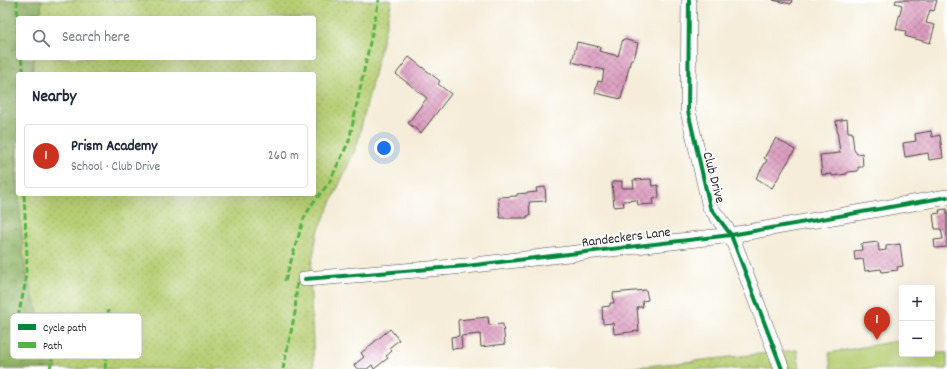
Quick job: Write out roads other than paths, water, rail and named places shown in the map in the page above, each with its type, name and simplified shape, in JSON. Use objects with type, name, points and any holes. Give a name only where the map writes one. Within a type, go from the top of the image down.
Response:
[{"type":"street","name":"Club Drive","points":[[689,0],[688,111],[710,207],[731,235],[782,369]]},
{"type":"street","name":"Randeckers Lane","points":[[305,280],[466,266],[731,235],[947,197]]},
{"type":"place","name":"Prism Academy","points":[[877,340]]}]
